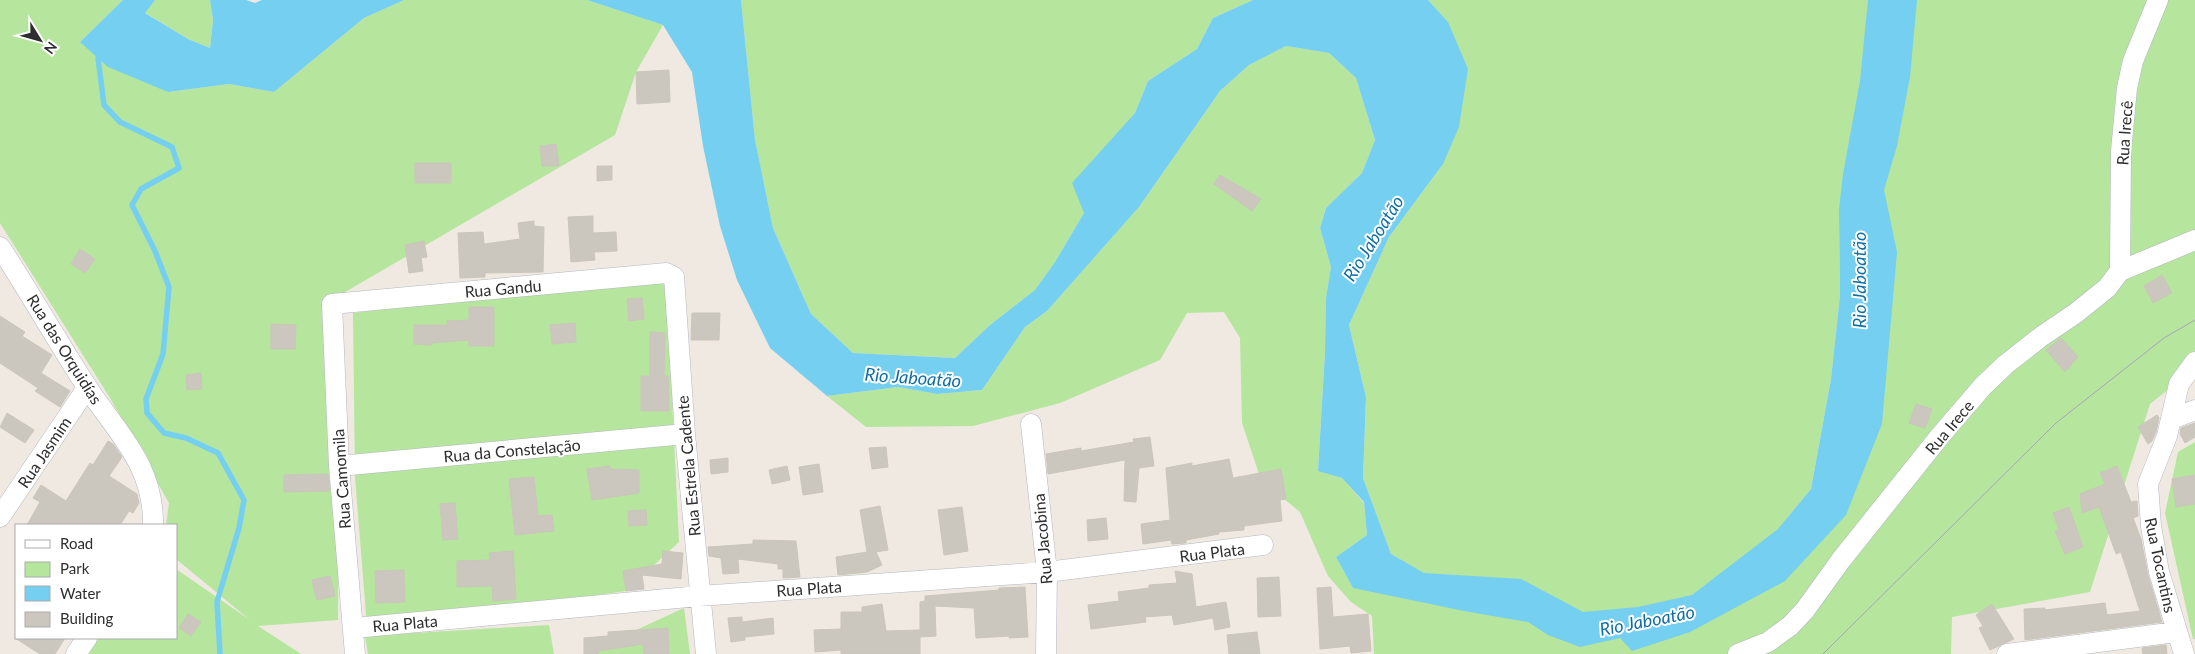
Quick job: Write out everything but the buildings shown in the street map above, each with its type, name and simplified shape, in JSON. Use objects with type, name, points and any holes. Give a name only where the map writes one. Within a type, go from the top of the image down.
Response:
[{"type":"street","name":"Rua Irecê","points":[[2120,271],[2121,151],[2127,88],[2133,61],[2158,0]]},
{"type":"street","name":"Rua Irece","points":[[1738,654],[1768,642],[1790,626],[1805,610],[1831,572],[1881,508],[1983,386],[2023,350],[2076,313],[2107,288],[2120,271],[2195,240]]},
{"type":"street","name":"Rua das Orquidías","points":[[2,258],[87,388],[132,450],[148,483],[153,507],[153,524]]},
{"type":"street","name":"Rua Gandu","points":[[332,304],[666,273],[674,277]]},
{"type":"street","name":"Rua Estrela Cadente","points":[[674,277],[685,434],[706,654]]},
{"type":"street","name":"Rua Camomila","points":[[332,304],[339,466],[355,654]]},
{"type":"street","name":"Rua Tocantins","points":[[2184,654],[2160,572],[2150,526],[2148,484],[2172,419],[2179,384],[2195,362]]},
{"type":"street","name":"Rua Jasmim","points":[[0,517],[87,388]]},
{"type":"street","points":[[2172,419],[2195,410]]},
{"type":"street","name":"Rua Jacobina","points":[[1031,424],[1047,572],[1046,654]]},
{"type":"street","name":"Rua da Constelação","points":[[339,466],[685,434]]},
{"type":"street","name":"Rua Plata","points":[[354,628],[700,596],[1047,572],[1263,545]]},
{"type":"street","points":[[2008,654],[2176,632]]},
{"type":"street","points":[[76,654],[86,639]]},
{"type":"green space","points":[[0,0],[123,0],[80,42],[168,92],[229,84],[274,92],[364,18],[404,0],[587,0],[663,25],[636,72],[615,135],[340,295],[338,620],[258,626],[301,654],[76,654],[86,639],[178,639],[178,570],[250,620],[178,561],[178,524],[166,524],[169,503],[110,398],[0,223]]},
{"type":"green space","points":[[155,0],[210,0],[213,20],[210,48],[188,39],[144,12]]},
{"type":"green space","points":[[741,0],[1253,0],[1213,18],[1197,49],[1148,81],[1135,113],[1108,145],[1084,213],[1055,262],[1035,290],[990,325],[955,358],[853,353],[811,314],[773,228],[755,141]]},
{"type":"green space","points":[[1428,0],[2195,0],[2195,368],[2150,404],[2090,592],[1952,617],[1951,654],[1374,654],[1372,616],[1351,602],[1328,576],[1300,512],[1261,480],[1242,423],[1240,338],[1224,312],[1187,313],[1160,360],[1060,403],[973,426],[866,427],[827,396],[898,387],[937,394],[982,390],[1025,327],[1047,311],[1139,207],[1220,91],[1249,65],[1286,46],[1329,53],[1356,78],[1375,140],[1362,173],[1326,208],[1320,228],[1331,267],[1326,298],[1325,352],[1318,470],[1342,478],[1364,503],[1367,535],[1336,557],[1353,588],[1457,575],[1424,574],[1391,554],[1363,478],[1366,397],[1349,325],[1389,237],[1443,164],[1448,22]],"holes":[[[1839,210],[1849,507],[1788,517],[1811,489],[1831,379],[1840,295]]]},
{"type":"green space","points":[[666,273],[679,542],[626,591],[367,627],[355,477],[353,313]]},
{"type":"green space","points":[[2195,442],[2195,639],[2193,639],[2165,513],[2178,452]]},
{"type":"green space","points":[[684,608],[690,654],[584,654]]},
{"type":"green space","points":[[549,625],[554,654],[368,654],[365,636]]},
{"type":"water","points":[[123,0],[155,0],[145,13],[188,39],[210,48],[213,20],[210,0],[246,0],[255,3],[262,0],[404,0],[364,18],[274,92],[229,84],[168,92],[108,67],[80,42]]},
{"type":"water","name":"Rio Jaboatão","points":[[587,0],[741,0],[755,140],[773,228],[811,314],[853,353],[955,358],[990,325],[1035,290],[1055,262],[1084,213],[1072,183],[1135,113],[1148,81],[1197,49],[1213,18],[1253,0],[1428,0],[1448,22],[1468,69],[1459,127],[1443,164],[1389,237],[1349,325],[1366,397],[1363,478],[1391,554],[1424,573],[1521,579],[1583,612],[1638,607],[1692,595],[1778,529],[1811,489],[1831,379],[1840,295],[1839,209],[1843,174],[1860,81],[1868,0],[1917,0],[1910,77],[1897,146],[1884,190],[1897,252],[1882,424],[1846,515],[1785,581],[1690,632],[1632,651],[1620,638],[1580,647],[1548,635],[1528,622],[1353,588],[1336,557],[1367,535],[1364,502],[1342,478],[1318,471],[1326,298],[1331,267],[1320,228],[1326,208],[1362,173],[1375,140],[1356,78],[1329,53],[1286,46],[1249,65],[1220,91],[1139,207],[1047,311],[1025,327],[982,390],[937,394],[898,387],[827,396],[770,348],[737,280],[720,226],[703,146],[692,72],[663,25]]},
{"type":"waterway","points":[[102,53],[98,58],[104,105],[120,122],[172,147],[179,168],[141,189],[132,205],[155,251],[169,287],[163,354],[146,399],[147,413],[164,433],[186,438],[218,453],[244,500],[239,528],[217,602],[220,654]]},
{"type":"tram line","points":[[1823,654],[2056,423],[2164,338],[2195,320]]}]
